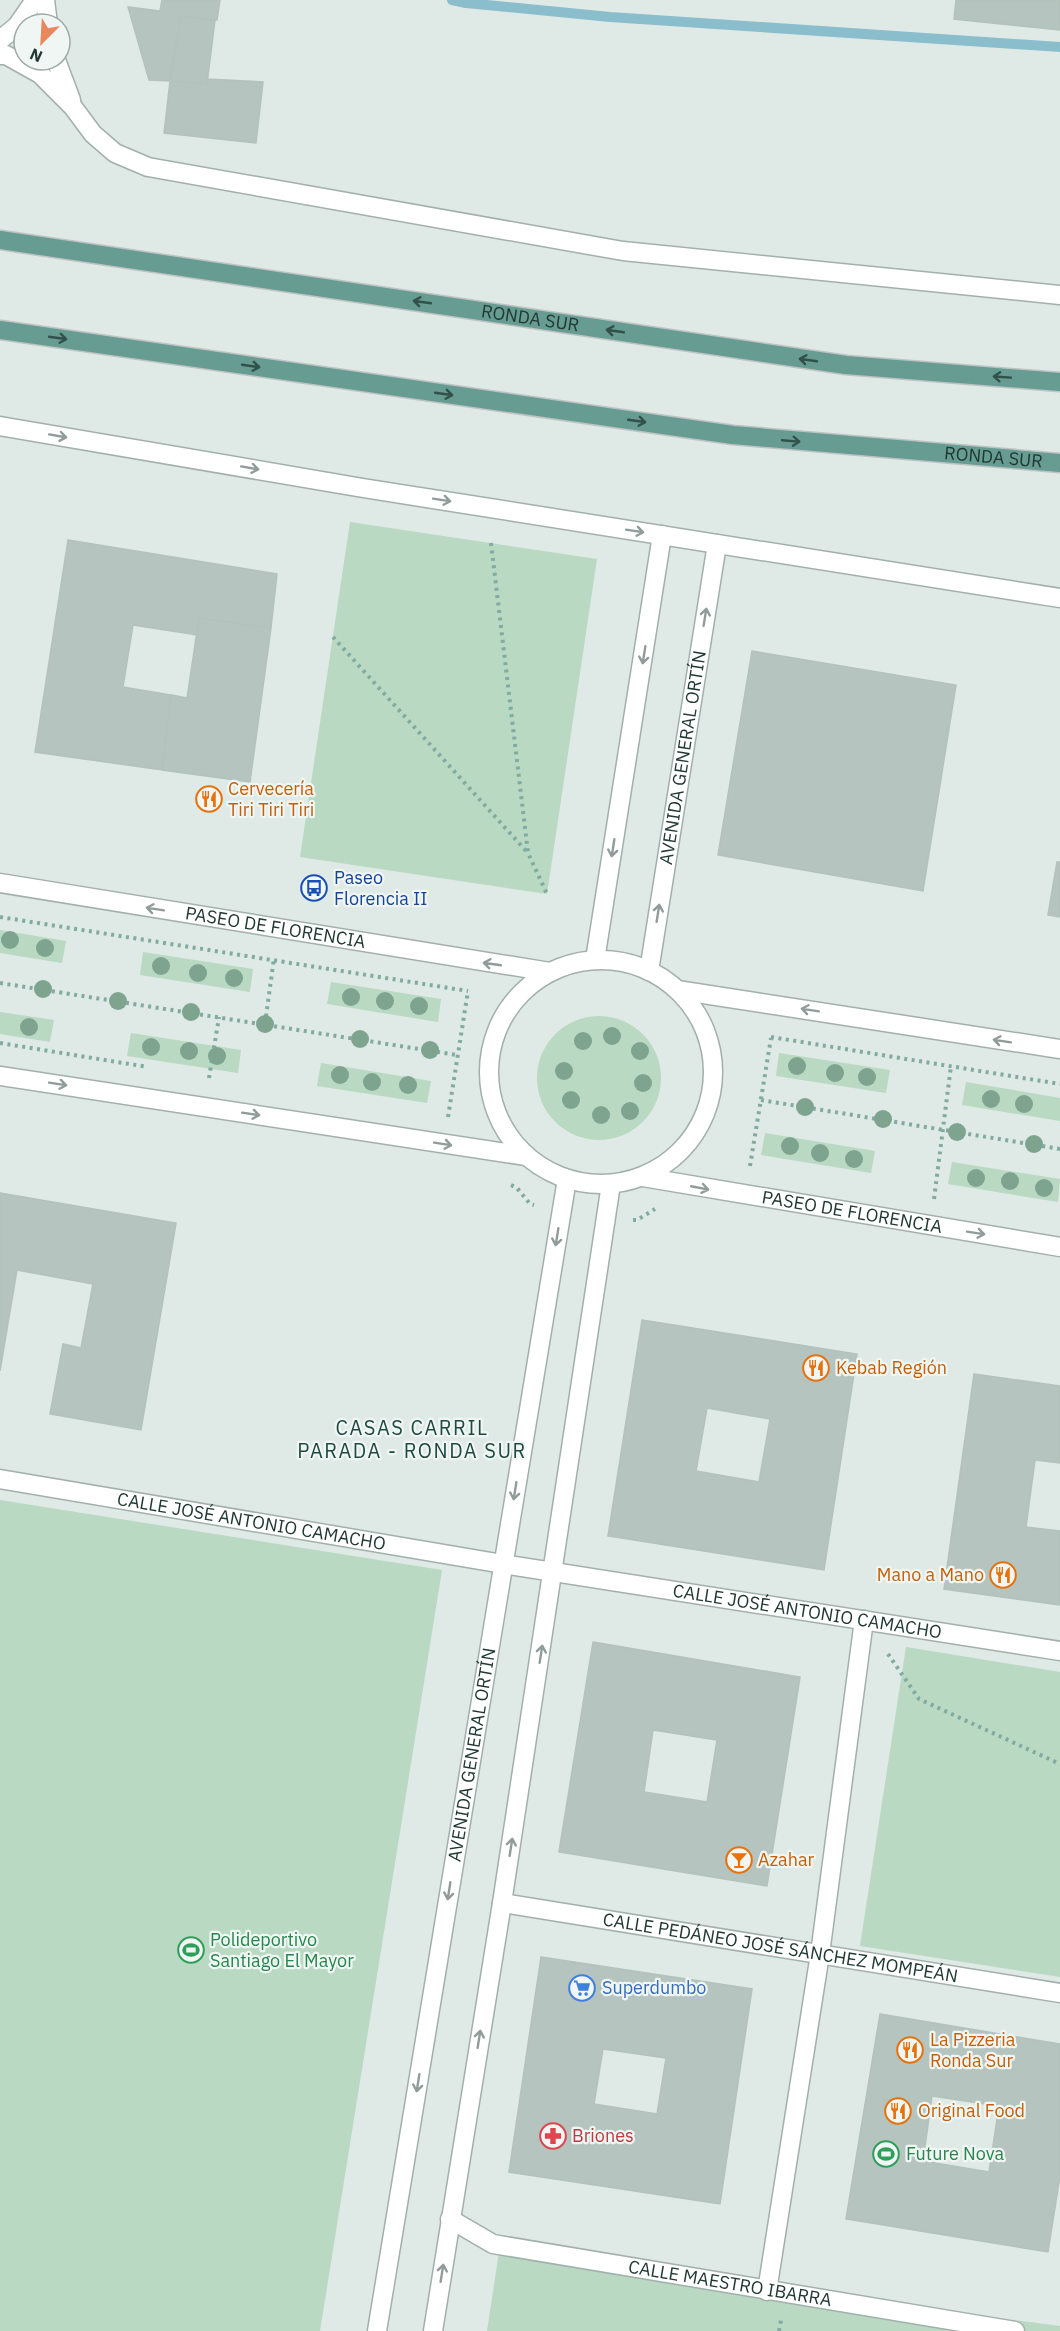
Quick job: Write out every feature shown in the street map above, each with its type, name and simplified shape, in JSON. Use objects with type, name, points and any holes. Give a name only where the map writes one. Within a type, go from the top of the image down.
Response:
[{"type":"main road","name":"RONDA SUR","points":[[0,240],[846,365],[1060,382]]},
{"type":"main road","name":"RONDA SUR","points":[[0,330],[733,435],[1060,463]]},
{"type":"street","points":[[0,40],[17,26],[35,0]]},
{"type":"street","points":[[0,55],[6,55],[40,74],[73,107],[93,134],[115,153],[148,167],[623,251],[1060,295]]},
{"type":"street","points":[[60,72],[73,107]]},
{"type":"street","points":[[0,426],[375,489],[1060,598]]},
{"type":"street","points":[[595,960],[662,535]]},
{"type":"street","name":"AVENIDA GENERAL ORTÍN","points":[[649,971],[717,544]]},
{"type":"street","name":"PASEO DE FLORENCIA","points":[[0,883],[550,972]]},
{"type":"street","points":[[595,960],[623,962],[649,971],[677,990],[693,1009],[706,1031],[712,1055],[713,1080],[709,1105],[699,1128],[678,1154],[665,1165],[643,1177],[596,1185],[567,1179],[552,1173],[526,1156],[510,1138],[498,1117],[491,1094],[490,1062],[492,1046],[500,1024],[513,1003],[530,986],[550,972],[572,964],[595,960]]},
{"type":"street","points":[[677,990],[1060,1049]]},
{"type":"street","points":[[0,1076],[526,1156]]},
{"type":"street","name":"PASEO DE FLORENCIA","points":[[643,1177],[1060,1247]]},
{"type":"street","name":"AVENIDA GENERAL ORTÍN","points":[[378,2331],[567,1179]]},
{"type":"street","points":[[433,2331],[502,1903],[611,1184]]},
{"type":"street","name":"CALLE JOSÉ ANTONIO CAMACHO","points":[[0,1479],[503,1564],[1060,1651]]},
{"type":"street","points":[[767,2291],[820,1954],[864,1620]]},
{"type":"street","name":"CALLE PEDÁNEO JOSÉ SÁNCHEZ MOMPEÁN","points":[[502,1903],[1060,1993]]},
{"type":"street","name":"CALLE MAESTRO IBARRA","points":[[450,2219],[493,2244],[1015,2331]]},
{"type":"path","points":[[491,543],[528,853]]},
{"type":"path","points":[[333,637],[528,853],[548,894]]},
{"type":"path","points":[[0,917],[468,991]]},
{"type":"path","points":[[265,1024],[275,951]]},
{"type":"path","points":[[450,1122],[446,1114],[469,982]]},
{"type":"path","points":[[0,983],[457,1054]]},
{"type":"path","points":[[208,1087],[219,1017]]},
{"type":"path","points":[[750,1167],[771,1037],[766,1026]]},
{"type":"path","points":[[771,1037],[1060,1084]]},
{"type":"path","points":[[933,1204],[951,1066]]},
{"type":"path","points":[[761,1100],[1060,1149]]},
{"type":"path","points":[[864,1620],[919,1699],[1060,1764]]},
{"type":"green space","points":[[350,522],[597,559],[547,894],[300,857]]},
{"type":"green space","points":[[0,930],[66,941],[62,963],[0,953]]},
{"type":"green space","points":[[143,952],[253,969],[250,992],[140,975]]},
{"type":"green space","points":[[331,982],[441,999],[438,1022],[327,1004]]},
{"type":"green space","points":[[0,1012],[54,1020],[50,1042],[0,1034]]},
{"type":"green space","points":[[599,1016],[623,1021],[643,1034],[656,1054],[661,1078],[656,1102],[643,1122],[623,1135],[599,1140],[575,1135],[555,1122],[542,1102],[537,1078],[542,1054],[555,1034],[575,1021]]},
{"type":"green space","points":[[131,1033],[241,1050],[238,1073],[127,1056]]},
{"type":"green space","points":[[779,1053],[890,1070],[886,1093],[776,1076]]},
{"type":"green space","points":[[321,1063],[431,1081],[427,1103],[317,1086]]},
{"type":"green space","points":[[966,1082],[1060,1098],[1060,1121],[962,1105]]},
{"type":"green space","points":[[765,1133],[875,1151],[871,1173],[761,1155]]},
{"type":"green space","points":[[952,1162],[1060,1179],[1058,1202],[948,1184]]},
{"type":"green space","name":"Polideportivo Santiago El Mayor","points":[[0,1500],[442,1570],[320,2331],[0,2331]]},
{"type":"green space","points":[[906,1647],[1060,1672],[1060,1977],[860,1946]]},
{"type":"green space","points":[[499,2252],[1060,2326],[1060,2331],[487,2331]]},
{"type":"building","points":[[162,0],[220,0],[217,20],[181,16],[170,81],[149,80],[128,7],[160,11]]},
{"type":"building","points":[[956,0],[1060,0],[1060,30],[954,19]]},
{"type":"building","points":[[181,16],[215,20],[207,84],[170,81]]},
{"type":"building","points":[[207,79],[263,82],[256,143],[164,133],[170,81],[207,84]]},
{"type":"building","points":[[68,540],[277,574],[271,628],[199,618],[197,635],[133,625],[123,687],[171,695],[162,770],[35,752]]},
{"type":"building","points":[[199,618],[271,628],[250,782],[162,770],[171,695],[187,698]]},
{"type":"building","points":[[752,651],[956,685],[923,891],[718,855]]},
{"type":"building","points":[[1057,862],[1060,862],[1060,917],[1048,915]]},
{"type":"building","points":[[0,1193],[176,1223],[141,1430],[50,1414],[63,1344],[81,1348],[93,1284],[17,1270],[0,1371]]},
{"type":"building","points":[[642,1320],[857,1354],[824,1570],[608,1536]],"holes":[[[707,1408],[770,1419],[759,1482],[696,1471]]]},
{"type":"building","points":[[974,1374],[1060,1386],[1060,1463],[1035,1460],[1026,1527],[1060,1531],[1060,1605],[944,1589]]},
{"type":"building","points":[[593,1642],[800,1677],[767,1886],[559,1852]],"holes":[[[653,1730],[717,1740],[707,1802],[644,1792]]]},
{"type":"building","points":[[541,1957],[752,1989],[720,2204],[509,2172]],"holes":[[[603,2049],[666,2058],[657,2114],[594,2104]]]},
{"type":"building","points":[[880,2014],[1060,2044],[1060,2176],[1048,2252],[846,2219]],"holes":[[[932,2096],[999,2106],[989,2172],[923,2161]]]},
{"type":"waterway","points":[[452,0],[610,17],[1060,47]]},
{"type":"place","name":"Cervecería Tiri Tiri Tiri","points":[[209,799]]},
{"type":"place","name":"Paseo Florencia II","points":[[314,888]]},
{"type":"place","name":"Kebab Región","points":[[816,1368]]},
{"type":"place","name":"Mano a Mano","points":[[1003,1575]]},
{"type":"place","name":"Azahar","points":[[739,1860]]},
{"type":"place","name":"Polideportivo Santiago El Mayor","points":[[191,1950]]},
{"type":"place","name":"Superdumbo","points":[[582,1988]]},
{"type":"place","name":"La Pizzeria Ronda Sur","points":[[910,2050]]},
{"type":"place","name":"Original Food","points":[[898,2111]]},
{"type":"place","name":"Briones","points":[[553,2136]]},
{"type":"place","name":"Future Nova","points":[[886,2154]]},
{"type":"district","name":"CASAS CARRIL PARADA - RONDA SUR","points":[[412,1440]]}]
